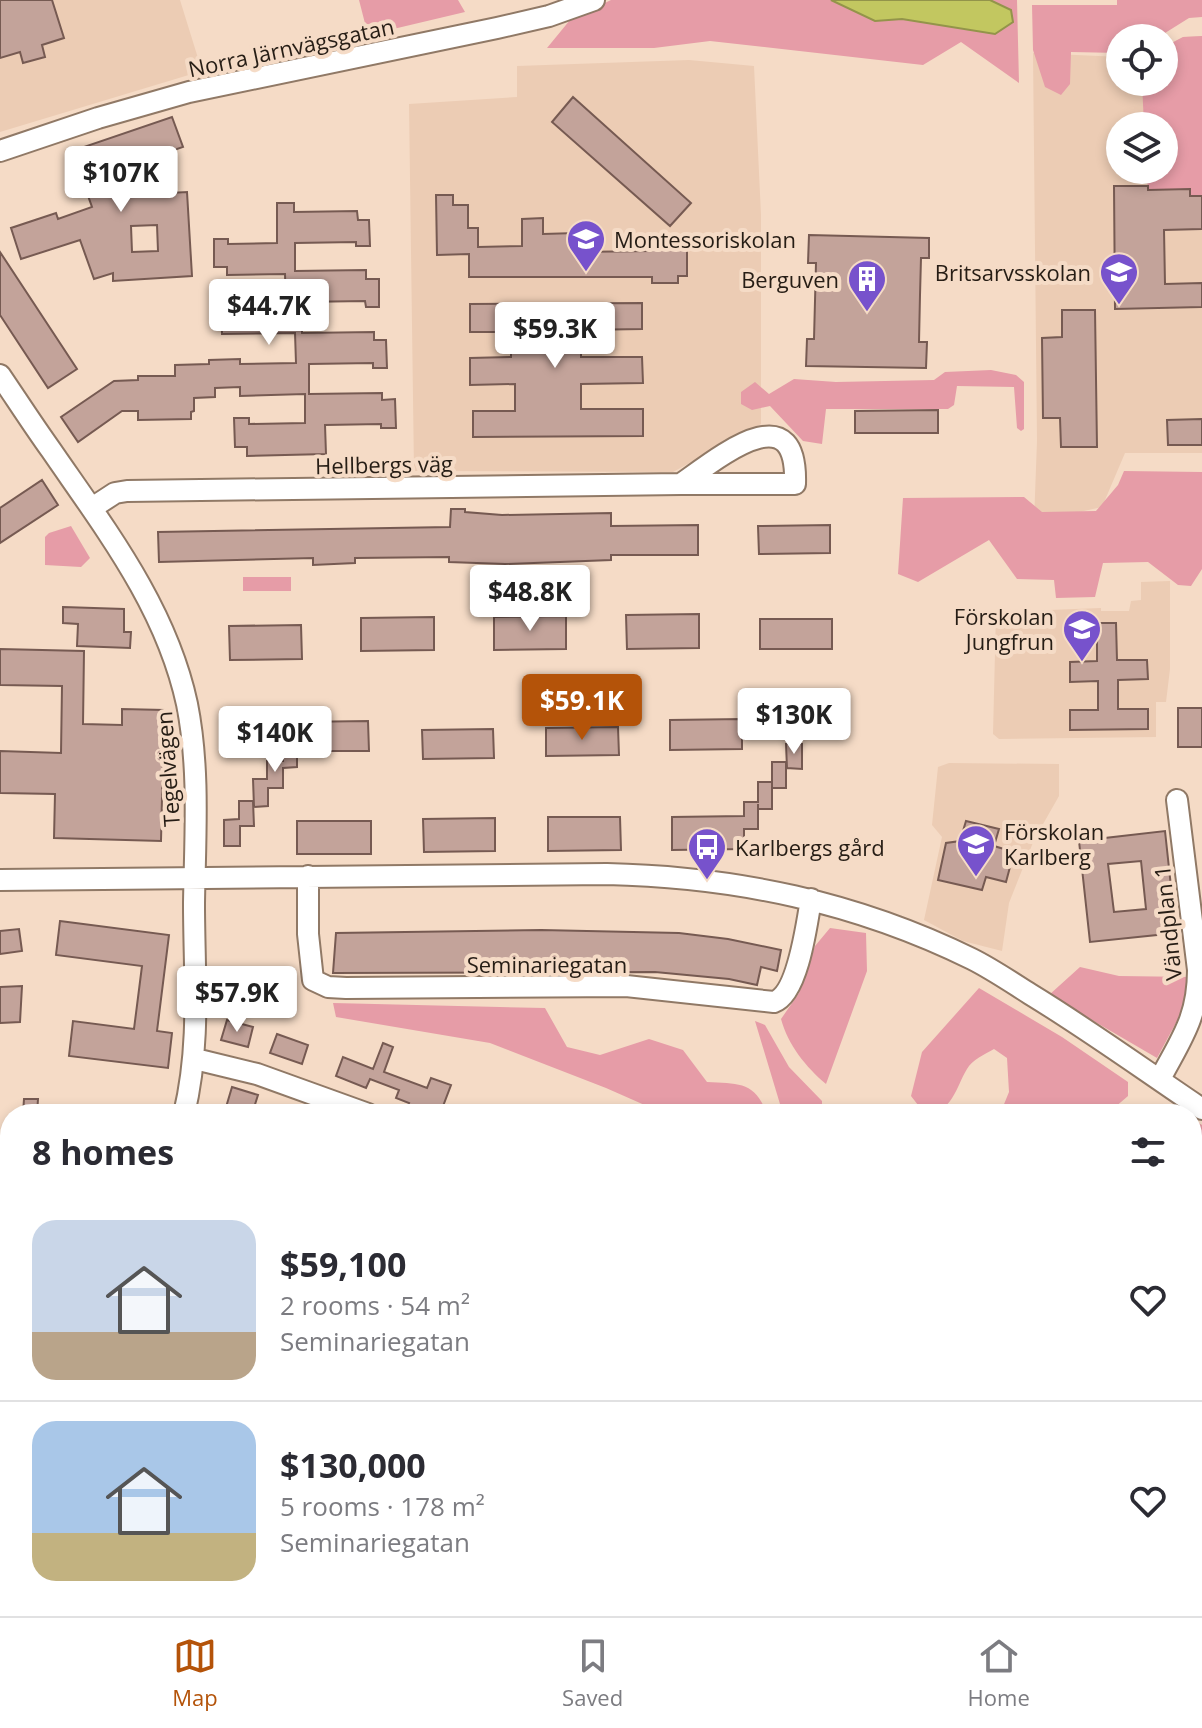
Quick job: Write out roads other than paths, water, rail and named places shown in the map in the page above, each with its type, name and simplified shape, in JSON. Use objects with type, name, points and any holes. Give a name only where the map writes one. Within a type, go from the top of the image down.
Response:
[{"type":"street","name":"Norra Järnvägsgatan","points":[[0,151],[189,92],[549,16],[594,0]]},
{"type":"street","name":"Tegelvägen","points":[[0,375],[92,508],[153,609],[178,672],[187,706],[196,816],[195,1059],[186,1104]]},
{"type":"street","name":"Hellbergs väg","points":[[92,508],[115,493],[127,491],[795,484],[794,454],[778,436],[759,436],[681,484]]},
{"type":"street","name":"Vändplan 1","points":[[1160,1079],[1190,1023],[1198,997],[1198,970],[1177,800]]},
{"type":"street","points":[[0,880],[637,875],[741,885],[851,909],[973,959],[1088,1030],[1160,1079],[1188,1104]]},
{"type":"street","name":"Seminariegatan","points":[[308,876],[311,973],[316,983],[337,988],[626,986],[774,1002],[783,998],[792,982],[811,899]]},
{"type":"street","points":[[195,1059],[257,1074],[340,1104]]},
{"type":"place","name":"Montessoriskolan","points":[[586,273]]},
{"type":"place","name":"Britsarvsskolan","points":[[1119,306]]},
{"type":"place","name":"Berguven","points":[[867,313]]},
{"type":"place","name":"Förskolan Jungfrun","points":[[1082,663]]},
{"type":"place","name":"Förskolan Karlberg","points":[[976,878]]},
{"type":"place","name":"Karlbergs gård","points":[[707,881]]}]
